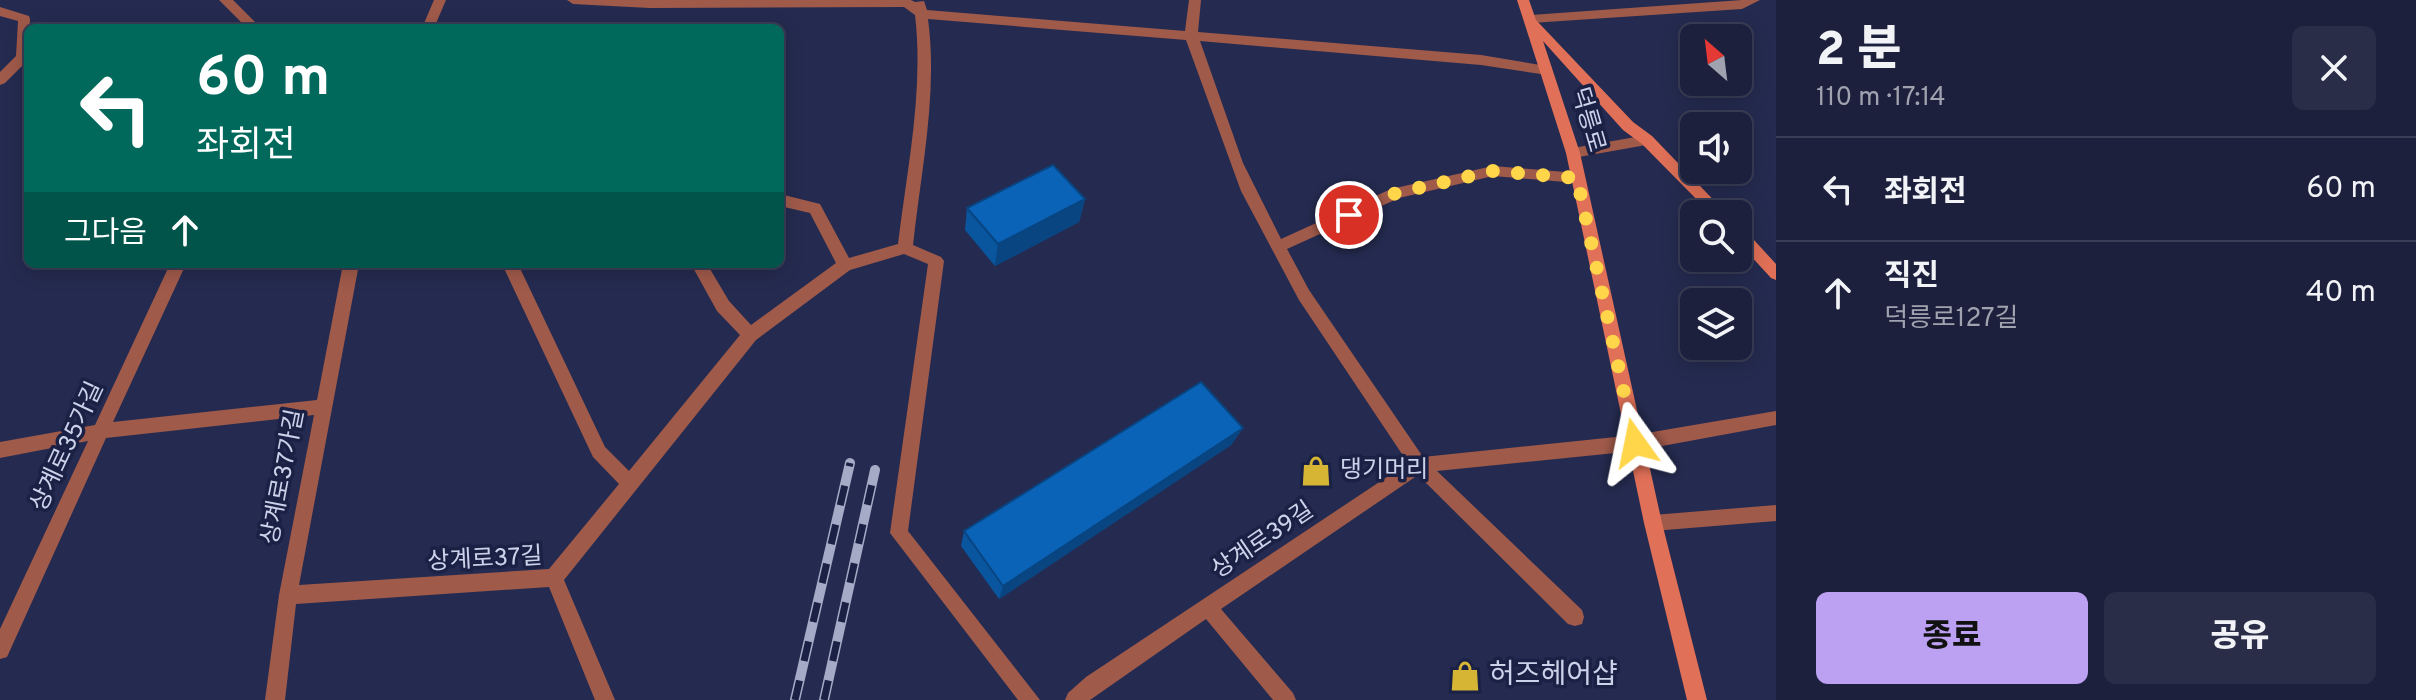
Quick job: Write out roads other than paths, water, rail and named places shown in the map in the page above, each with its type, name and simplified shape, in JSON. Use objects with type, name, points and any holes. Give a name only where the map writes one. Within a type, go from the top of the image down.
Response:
[{"type":"main road","name":"덕릉로","points":[[1523,0],[1573,153],[1653,523],[1697,700]]},
{"type":"main road","points":[[1531,19],[1628,126],[1647,140],[1706,200]]},
{"type":"main road","points":[[1752,247],[1776,274]]},
{"type":"street","points":[[225,0],[251,24]]},
{"type":"street","points":[[430,24],[440,0]]},
{"type":"street","points":[[573,0],[650,4],[907,3],[921,7],[1191,35],[1481,60],[1547,70]]},
{"type":"street","points":[[1195,0],[1191,35],[1242,177],[1304,295],[1419,465],[1575,617]]},
{"type":"street","points":[[1531,19],[1742,5],[1754,0]]},
{"type":"street","points":[[905,248],[923,98],[921,7]]},
{"type":"street","points":[[0,11],[24,19],[24,24]]},
{"type":"street","points":[[0,80],[24,61]]},
{"type":"street","points":[[1573,153],[1647,140]]},
{"type":"street","points":[[1278,247],[1396,193],[1493,171],[1577,178]]},
{"type":"street","points":[[784,201],[815,208],[845,265]]},
{"type":"street","points":[[554,578],[750,335],[845,265],[905,248],[936,261],[899,533],[1030,700]]},
{"type":"street","name":"상계로35가길","points":[[0,650],[176,268]]},
{"type":"street","name":"상계로37가길","points":[[275,700],[288,595],[350,268]]},
{"type":"street","points":[[512,268],[599,452],[629,483]]},
{"type":"street","points":[[701,268],[723,306],[750,335]]},
{"type":"street","points":[[0,450],[103,431],[323,407]]},
{"type":"street","points":[[1635,443],[1776,418]]},
{"type":"street","name":"상계로39길","points":[[1075,700],[1093,684],[1419,465],[1635,443]]},
{"type":"street","points":[[1653,523],[1776,513]]},
{"type":"street","name":"상계로37길","points":[[288,595],[554,578],[605,700]]},
{"type":"street","points":[[1208,607],[1286,700]]},
{"type":"railway","points":[[795,700],[850,463]]},
{"type":"railway","points":[[824,700],[875,470]]},
{"type":"place","name":"댕기머리","points":[[1316,471]]},
{"type":"place","name":"허즈헤어샵","points":[[1465,676]]}]
